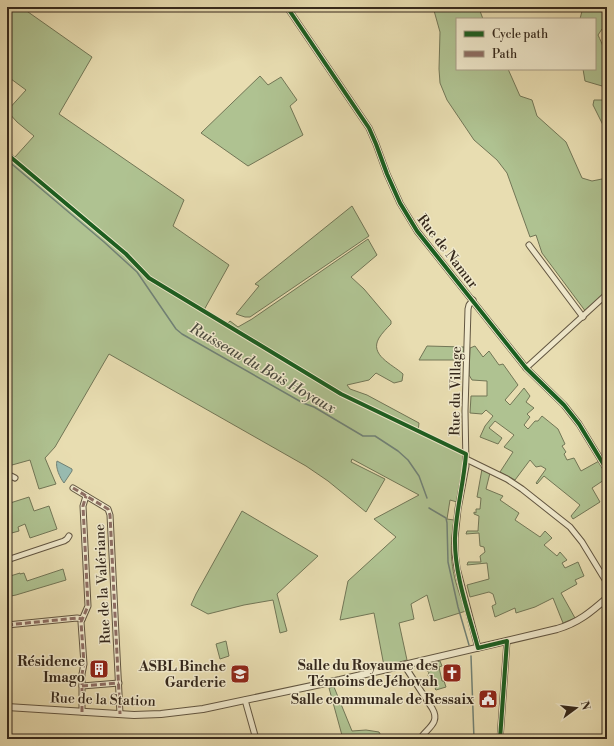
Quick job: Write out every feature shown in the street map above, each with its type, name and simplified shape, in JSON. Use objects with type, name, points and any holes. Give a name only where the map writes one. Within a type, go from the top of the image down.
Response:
[{"type":"street","name":"Rue de Namur","points":[[287,7],[369,128],[392,184],[410,221],[424,241],[473,300],[526,368],[564,405],[579,424],[607,470]]},
{"type":"street","points":[[529,245],[583,317]]},
{"type":"street","points":[[526,368],[607,294]]},
{"type":"street","name":"Rue du Village","points":[[473,300],[469,304],[468,315],[465,411],[466,456],[455,538],[457,568],[478,648]]},
{"type":"street","points":[[466,456],[522,489],[570,527],[582,542],[607,583]]},
{"type":"street","points":[[7,477],[11,476],[15,478]]},
{"type":"street","name":"Rue de la Valériane","points":[[73,488],[108,509],[110,515],[120,714]]},
{"type":"street","name":"Rue de la Valériane","points":[[82,712],[82,674],[84,664],[82,619],[88,606],[84,506],[86,496]]},
{"type":"street","points":[[7,560],[64,541],[69,536]]},
{"type":"street","name":"Rue de la Station","points":[[7,707],[120,714],[154,714],[184,711],[245,700],[340,680],[572,625],[590,613],[607,598]]},
{"type":"street","points":[[7,625],[77,618],[82,619]]},
{"type":"street","points":[[500,739],[507,641]]},
{"type":"street","points":[[404,665],[435,715],[434,723],[420,739]]},
{"type":"street","points":[[82,686],[119,683]]},
{"type":"street","points":[[245,700],[256,739]]},
{"type":"green space","points":[[7,7],[21,7],[92,57],[59,114],[184,200],[173,226],[229,265],[204,310],[225,326],[230,321],[238,327],[252,319],[368,239],[377,255],[351,277],[364,289],[391,321],[391,324],[379,338],[377,349],[383,359],[403,374],[402,381],[394,383],[376,373],[369,380],[347,385],[350,389],[367,395],[419,423],[418,432],[464,452],[465,458],[457,502],[450,500],[447,519],[454,520],[451,545],[452,567],[457,587],[466,611],[434,621],[427,595],[411,604],[414,619],[399,623],[407,660],[384,666],[374,613],[340,620],[348,581],[396,537],[374,519],[419,495],[352,459],[351,462],[385,479],[366,512],[328,481],[306,466],[109,354],[55,447],[45,458],[56,484],[39,489],[30,460],[12,465],[7,464],[7,214],[10,210],[7,209],[7,151],[15,157],[34,136],[17,122],[7,111],[26,90],[7,76]]},
{"type":"green space","points":[[433,7],[482,7],[480,11],[483,18],[456,18],[456,70],[508,70],[520,96],[532,100],[537,116],[566,142],[582,178],[592,181],[607,178],[607,292],[586,312],[542,253],[536,235],[530,237],[507,173],[497,160],[474,140],[447,100],[440,83],[440,32]]},
{"type":"green space","points":[[583,7],[607,7],[607,30],[602,29],[598,35],[604,48],[607,60],[605,79],[602,86],[585,81],[583,70],[596,70],[596,18],[580,18]]},
{"type":"green space","points":[[260,76],[268,85],[281,77],[297,100],[290,106],[303,135],[248,166],[201,133]]},
{"type":"green space","points":[[594,100],[605,100],[607,104],[607,133],[593,105]]},
{"type":"green space","points":[[352,206],[369,236],[250,317],[236,314],[259,286],[255,284]]},
{"type":"green space","points":[[427,346],[464,347],[464,360],[419,360]]},
{"type":"green space","points":[[475,346],[483,357],[489,351],[499,365],[503,364],[518,385],[505,400],[510,405],[524,388],[530,396],[526,402],[534,408],[527,414],[530,417],[524,425],[528,429],[542,416],[558,429],[565,444],[562,446],[566,452],[564,454],[567,460],[574,458],[581,471],[599,461],[607,474],[607,478],[592,488],[600,502],[573,519],[571,516],[580,505],[544,476],[537,484],[536,483],[546,469],[541,466],[536,467],[530,460],[515,480],[500,472],[513,452],[504,447],[514,435],[495,421],[489,428],[502,438],[498,444],[480,437],[485,426],[493,416],[486,410],[482,414],[470,413],[471,396],[487,396],[487,381],[472,380],[469,375],[470,348]]},
{"type":"green space","points":[[482,469],[490,473],[486,489],[503,496],[500,500],[519,513],[515,520],[540,537],[545,531],[552,538],[544,545],[557,556],[560,552],[567,560],[562,563],[565,568],[578,562],[584,576],[575,580],[577,584],[561,593],[575,618],[563,623],[553,598],[535,607],[516,613],[515,608],[495,617],[492,606],[496,604],[493,594],[489,592],[470,597],[467,585],[489,579],[487,563],[467,565],[468,562],[481,562],[480,556],[485,552],[484,547],[480,546],[479,533],[466,534],[467,531],[478,531],[479,516],[474,514],[474,512],[476,513],[476,509],[480,509],[481,498],[477,497]]},
{"type":"green space","points":[[29,497],[34,511],[49,506],[57,529],[30,538],[25,524],[18,527],[19,531],[8,534],[7,504]]},
{"type":"green space","points":[[242,511],[318,556],[277,594],[287,631],[280,633],[273,600],[244,605],[208,614],[191,605]]},
{"type":"green space","points":[[63,569],[66,580],[16,595],[11,596],[9,592],[7,592],[7,577],[24,573],[27,581]]},
{"type":"green space","points":[[226,641],[229,656],[220,659],[216,644]]},
{"type":"green space","points":[[440,661],[442,666],[439,667],[442,681],[444,681],[446,687],[436,690],[435,689],[437,686],[430,679],[431,677],[428,676],[429,672],[424,669],[423,666]]},
{"type":"green space","points":[[334,687],[352,731],[366,730],[379,732],[383,739],[343,739],[329,688]]},
{"type":"water","points":[[57,461],[72,469],[64,483],[58,472]]},
{"type":"waterway","name":"Ruisseau du Bois Hoyaux","points":[[7,160],[137,272],[176,329],[182,334],[303,403],[314,407],[363,436],[375,436],[398,451],[408,460],[419,476],[427,498]]},
{"type":"waterway","points":[[429,508],[446,518],[448,562],[458,607],[469,645]]},
{"type":"waterway","name":"Ruisseau du Bois Hoyaux","points":[[471,656],[474,739]]},
{"type":"marked path","points":[[73,488],[108,509],[110,515],[120,714]]},
{"type":"marked path","points":[[82,712],[82,674],[84,664],[81,622],[88,606],[83,506],[86,496]]},
{"type":"marked path","points":[[7,625],[77,618],[82,619]]},
{"type":"marked path","points":[[82,686],[119,683]]},
{"type":"cycle path","points":[[287,7],[369,128],[400,203],[417,231],[526,368],[564,405],[579,424],[607,470]]},
{"type":"cycle path","points":[[7,154],[126,254],[149,278],[341,394],[466,454],[464,475],[458,506],[455,552],[459,580],[478,648],[507,641],[500,739]]},
{"type":"place","name":"Résidence Imago","points":[[99,669]]},
{"type":"place","name":"Salle du Royaume des Témoins de Jéhovah","points":[[452,673]]},
{"type":"place","name":"ASBL Binche Garderie","points":[[240,674]]},
{"type":"place","name":"Salle communale de Ressaix","points":[[488,699]]}]
